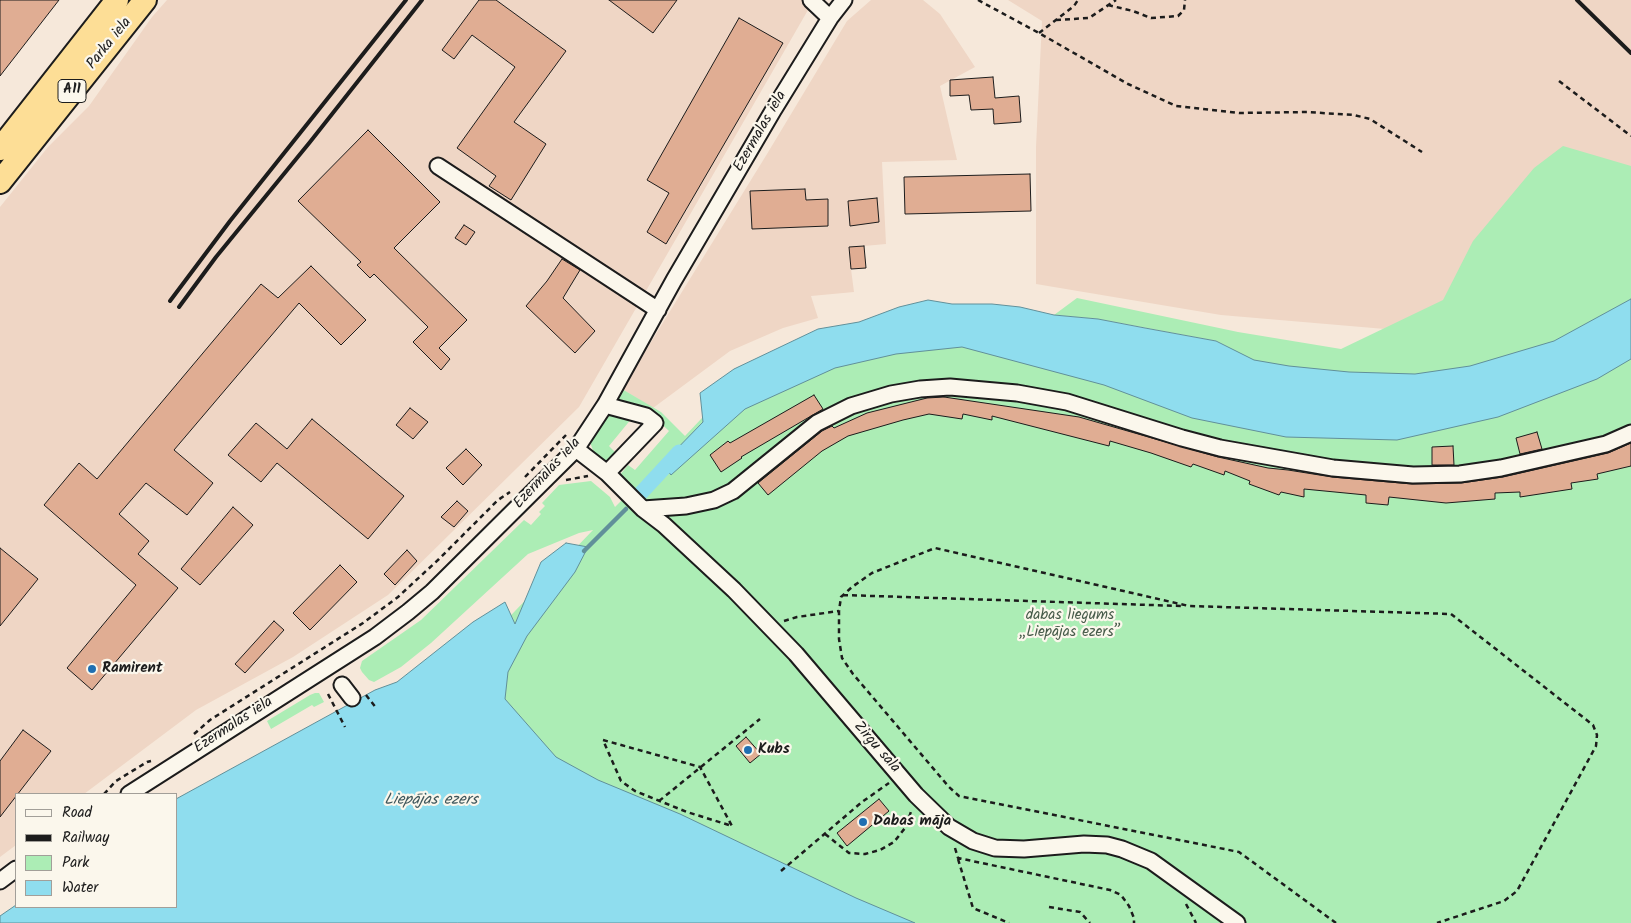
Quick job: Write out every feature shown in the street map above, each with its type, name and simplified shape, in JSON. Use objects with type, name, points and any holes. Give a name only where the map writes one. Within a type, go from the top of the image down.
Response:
[{"type":"highway","name":"Parka iela","points":[[0,149],[117,0]]},
{"type":"highway","name":"Parka iela","points":[[0,182],[145,0]]},
{"type":"street","points":[[811,0],[830,18]]},
{"type":"street","name":"Ezermalas iela","points":[[131,793],[375,637],[408,612],[451,574],[576,449],[605,405],[770,117],[830,18],[844,0]]},
{"type":"street","points":[[438,166],[658,310]]},
{"type":"street","points":[[643,509],[686,506],[714,500],[733,491],[817,423],[851,406],[891,394],[920,389],[950,387],[1017,392],[1067,402],[1220,448],[1333,468],[1413,475],[1460,474],[1501,468],[1606,444],[1631,434]]},
{"type":"street","points":[[601,476],[655,424],[646,416],[605,405]]},
{"type":"street","name":"Zirgu sala","points":[[576,449],[601,476],[664,525],[727,584],[796,654],[916,795],[949,827],[973,841],[995,848],[1024,849],[1090,844],[1107,845],[1122,849],[1150,861],[1237,923]]},
{"type":"street","points":[[342,685],[352,698]]},
{"type":"street","points":[[0,882],[15,871]]},
{"type":"path","points":[[978,0],[1128,84],[1176,106],[1239,113],[1318,113],[1354,116],[1370,119],[1422,152]]},
{"type":"path","points":[[1039,33],[1074,6],[1078,0]]},
{"type":"path","points":[[1056,20],[1089,18],[1116,0]]},
{"type":"path","points":[[1108,5],[1133,10],[1151,18],[1178,16],[1184,10],[1185,0]]},
{"type":"path","points":[[1559,81],[1631,136]]},
{"type":"path","points":[[523,479],[541,461]]},
{"type":"path","points":[[562,480],[585,476],[601,476]]},
{"type":"path","points":[[190,740],[196,731],[210,720],[362,623],[398,596],[440,558],[498,500],[513,489]]},
{"type":"path","points":[[1189,606],[935,548],[872,573],[841,597],[839,639],[842,658],[853,674],[949,787],[959,796],[1238,852],[1336,923]]},
{"type":"path","points":[[843,596],[1451,614],[1593,725],[1597,735],[1596,746],[1516,891],[1504,900],[1437,923]]},
{"type":"path","points":[[771,629],[784,621],[797,617],[839,611]]},
{"type":"path","points":[[328,694],[345,727]]},
{"type":"path","points":[[659,801],[760,719]]},
{"type":"path","points":[[603,740],[700,768],[732,826],[686,812],[635,791],[621,781],[603,740]]},
{"type":"path","points":[[105,793],[116,781],[147,762],[154,761]]},
{"type":"path","points":[[782,871],[862,802],[900,775]]},
{"type":"path","points":[[949,827],[973,908],[1009,923]]},
{"type":"path","points":[[825,834],[849,852],[865,854],[880,850],[894,842],[905,828]]},
{"type":"path","points":[[958,858],[1110,890],[1121,895],[1129,906],[1134,923]]},
{"type":"path","points":[[1049,907],[1080,912],[1090,923]]},
{"type":"shaded area","points":[[167,0],[818,0],[808,10],[579,407],[388,595],[293,657],[196,710],[85,793],[15,793],[15,846],[0,857],[0,207],[48,147],[89,106],[152,17]]},
{"type":"shaded area","points":[[871,0],[923,0],[940,14],[975,67],[940,86],[957,160],[882,162],[886,244],[864,246],[866,268],[851,269],[854,292],[811,296],[818,318],[783,328],[730,351],[653,408],[622,389],[847,21]]},
{"type":"shaded area","points":[[1008,0],[1631,0],[1631,262],[1467,336],[1221,315],[1036,284],[1036,147],[1042,21]]},
{"type":"green space","name":"dabas liegums „Liepājas ezers”","points":[[1563,146],[1631,166],[1631,923],[94,923],[178,908],[178,905],[438,691],[593,530],[579,533],[528,554],[431,643],[401,667],[374,682],[369,680],[362,672],[360,668],[362,661],[421,620],[524,520],[531,525],[541,514],[539,512],[545,506],[542,503],[559,485],[591,481],[610,497],[615,507],[633,489],[619,476],[628,465],[635,470],[669,431],[653,416],[615,403],[615,398],[622,389],[661,412],[685,436],[718,401],[887,335],[1228,347],[1216,341],[1098,319],[1054,315],[1077,298],[1238,332],[1341,349],[1443,300],[1473,241],[1534,168]]},
{"type":"green space","points":[[609,413],[632,418],[609,446],[616,453],[609,461],[604,462],[594,453],[590,442],[592,436]]},
{"type":"green space","points":[[315,693],[319,693],[324,702],[314,707],[312,705],[271,729],[267,721]]},
{"type":"water","points":[[1631,299],[1631,359],[1597,379],[1498,417],[1397,440],[1286,437],[1192,418],[1104,385],[962,347],[896,354],[835,368],[745,409],[671,475],[667,470],[665,461],[703,422],[700,393],[734,369],[818,329],[859,322],[899,307],[928,300],[952,304],[992,304],[1020,307],[1054,315],[1098,319],[1216,341],[1254,360],[1289,366],[1349,372],[1415,374],[1470,366],[1554,341]]},
{"type":"water","name":"Liepājas ezers","points":[[566,543],[588,547],[575,572],[527,636],[508,672],[505,699],[556,757],[598,780],[680,814],[856,898],[915,923],[0,923],[0,916],[15,906],[15,908],[178,908],[178,798],[375,690],[397,682],[473,622],[505,602],[515,624],[541,562]]},
{"type":"building","points":[[0,0],[59,0],[0,76]]},
{"type":"building","points":[[479,0],[496,0],[566,51],[514,122],[546,144],[511,200],[489,186],[496,176],[457,148],[515,67],[472,35],[454,59],[442,50]]},
{"type":"building","points":[[609,0],[677,0],[653,33]]},
{"type":"building","points":[[739,18],[783,43],[666,244],[647,232],[669,193],[647,180]]},
{"type":"building","points":[[993,77],[995,98],[1019,96],[1021,122],[994,124],[993,109],[971,110],[969,95],[950,96],[950,80]]},
{"type":"building","points":[[368,130],[440,202],[394,248],[467,320],[439,348],[450,359],[441,370],[413,342],[428,327],[374,274],[370,278],[357,265],[361,262],[298,201]]},
{"type":"building","points":[[1030,174],[1031,211],[905,214],[904,177]]},
{"type":"building","points":[[805,189],[806,200],[828,199],[828,226],[752,229],[750,191]]},
{"type":"building","points":[[877,198],[879,222],[850,226],[848,201]]},
{"type":"building","points":[[464,225],[475,232],[466,245],[455,238]]},
{"type":"building","points":[[864,246],[866,268],[851,269],[849,247]]},
{"type":"building","points":[[562,259],[580,270],[563,298],[595,331],[575,353],[526,306]]},
{"type":"building","points":[[311,266],[366,320],[341,345],[299,303],[174,450],[213,483],[187,515],[146,483],[119,514],[149,541],[138,554],[178,588],[92,690],[67,668],[136,585],[44,505],[79,463],[97,479],[261,284],[278,298]]},
{"type":"building","points":[[814,395],[823,409],[741,457],[721,472],[710,455],[728,441],[730,443]]},
{"type":"building","points":[[944,397],[1079,417],[1218,457],[1268,468],[1332,477],[1412,484],[1461,483],[1503,477],[1608,453],[1631,443],[1631,466],[1597,474],[1598,479],[1571,483],[1572,489],[1520,497],[1520,492],[1495,493],[1495,499],[1446,503],[1389,497],[1388,505],[1366,503],[1366,495],[1304,489],[1304,497],[1281,492],[1279,495],[1249,484],[1250,481],[1225,471],[1224,475],[1193,464],[1191,467],[1110,441],[1109,446],[992,416],[992,420],[963,414],[962,419],[929,414],[848,436],[822,451],[768,495],[758,483],[822,431],[832,426],[834,428],[867,413],[927,398]]},
{"type":"building","points":[[410,408],[428,422],[413,439],[396,425]]},
{"type":"building","points":[[312,419],[404,496],[368,539],[277,463],[261,482],[228,455],[256,423],[287,449]]},
{"type":"building","points":[[1537,432],[1542,449],[1520,454],[1516,438]]},
{"type":"building","points":[[1453,446],[1454,465],[1432,465],[1432,447]]},
{"type":"building","points":[[466,449],[482,465],[463,485],[446,468]]},
{"type":"building","points":[[457,501],[468,511],[454,527],[441,517]]},
{"type":"building","points":[[233,507],[253,525],[200,585],[181,569]]},
{"type":"building","points":[[0,548],[38,579],[0,626]]},
{"type":"building","points":[[407,550],[417,561],[395,585],[384,574]]},
{"type":"building","points":[[340,565],[357,582],[310,630],[293,613]]},
{"type":"building","points":[[274,621],[284,630],[245,673],[235,664]]},
{"type":"building","points":[[23,730],[51,751],[19,793],[15,793],[15,798],[0,817],[0,761]]},
{"type":"building","name":"Kubs","points":[[746,737],[761,754],[750,763],[736,746]]},
{"type":"building","name":"Dabas māja","points":[[879,799],[889,811],[847,846],[837,833]]},
{"type":"waterway","points":[[641,493],[679,452]]},
{"type":"waterway","points":[[584,551],[626,509]]},
{"type":"railway","points":[[170,301],[230,221],[406,0]]},
{"type":"railway","points":[[179,307],[216,257],[422,0]]},
{"type":"railway","points":[[1577,0],[1631,53]]},
{"type":"place","name":"Ramirent","points":[[92,669]]},
{"type":"place","name":"Kubs","points":[[748,750]]},
{"type":"place","name":"Dabas māja","points":[[863,822]]}]
